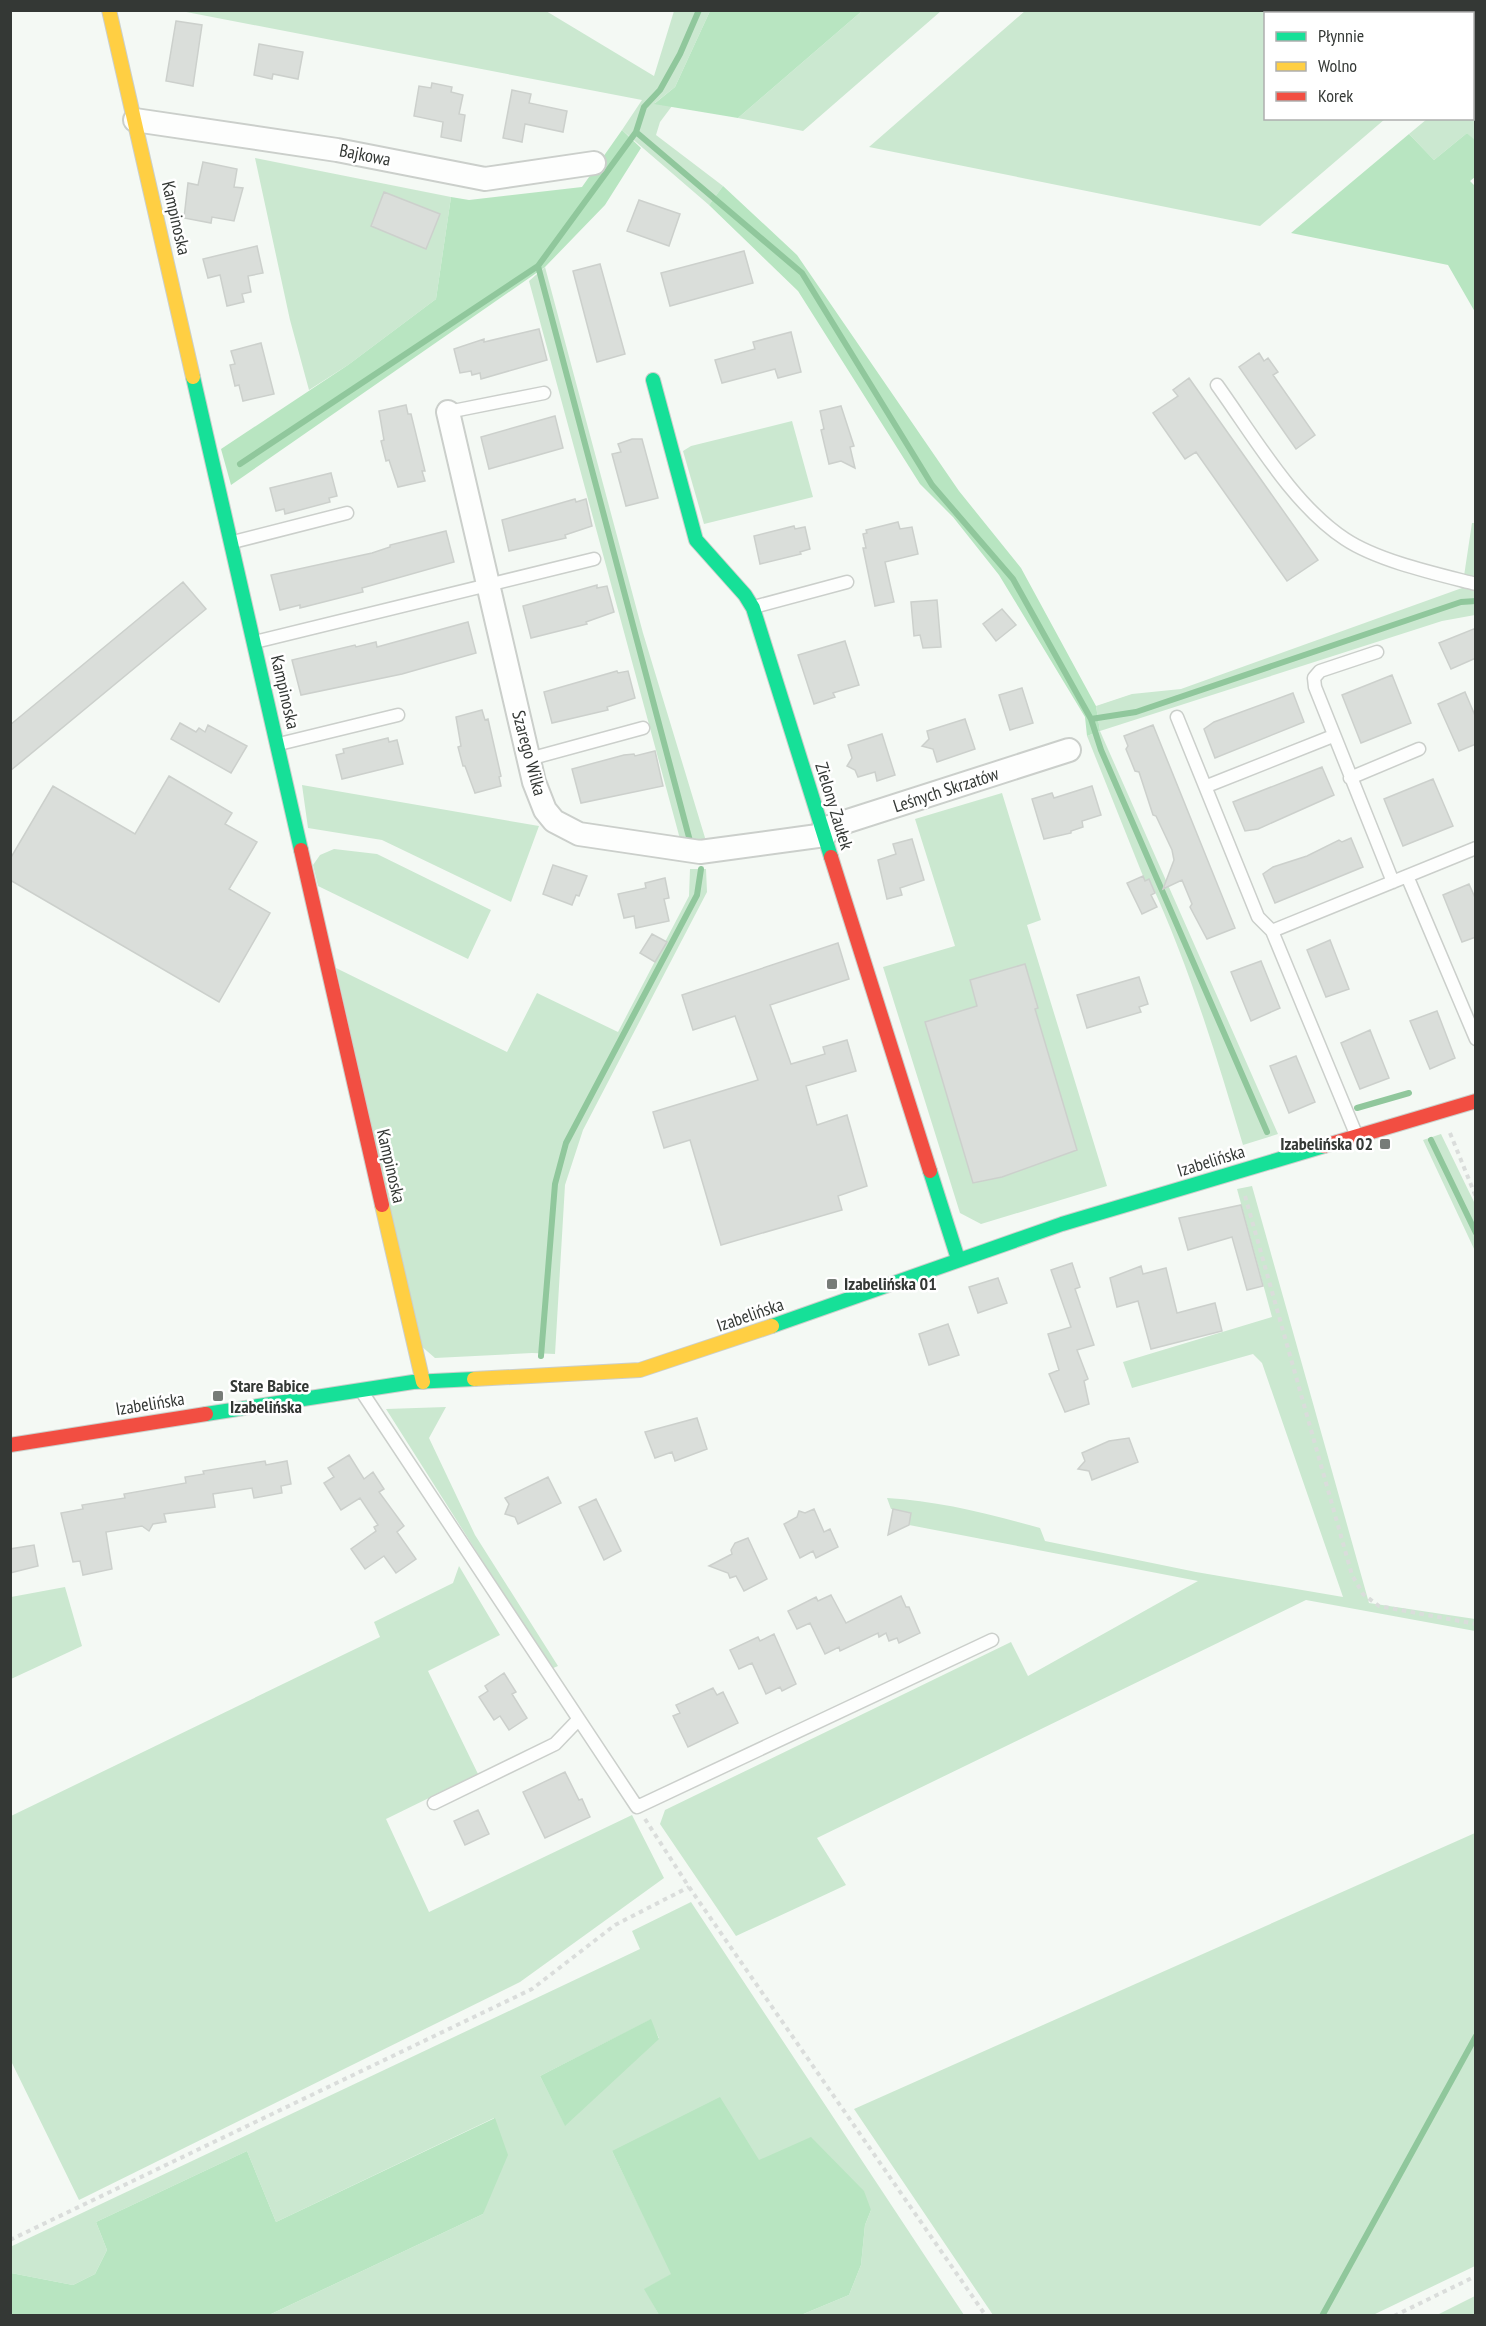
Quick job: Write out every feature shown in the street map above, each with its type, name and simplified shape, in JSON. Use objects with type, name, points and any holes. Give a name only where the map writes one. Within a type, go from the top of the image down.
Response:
[{"type":"street","name":"Kampinoska","points":[[109,10],[423,1382]]},
{"type":"street","name":"Bajkowa","points":[[135,120],[337,150],[485,178],[594,164]]},
{"type":"street","name":"Zielony Zaułek","points":[[653,380],[696,540],[746,595],[753,608],[958,1259]]},
{"type":"street","name":"Szarego Wilka","points":[[448,412],[534,782],[545,810],[554,821],[579,834],[700,852],[824,832]]},
{"type":"street","name":"Leśnych Skrzatów","points":[[824,832],[1069,750]]},
{"type":"street","name":"Izabelińska","points":[[10,1445],[423,1382],[640,1370],[666,1363],[1062,1224],[1476,1101]]},
{"type":"lane","points":[[1217,385],[1265,453],[1323,523],[1347,541],[1370,551],[1476,584]]},
{"type":"lane","points":[[448,412],[544,393]]},
{"type":"lane","points":[[232,542],[347,513]]},
{"type":"lane","points":[[255,642],[594,559]]},
{"type":"lane","points":[[753,608],[847,582]]},
{"type":"lane","points":[[1377,652],[1320,671],[1314,678],[1315,687],[1333,736],[1393,882]]},
{"type":"lane","points":[[278,744],[398,715]]},
{"type":"lane","points":[[1177,717],[1207,786],[1258,917],[1272,931],[1357,1136]]},
{"type":"lane","points":[[529,759],[643,728]]},
{"type":"lane","points":[[1207,786],[1333,736]]},
{"type":"lane","points":[[1350,778],[1419,749]]},
{"type":"lane","points":[[1272,931],[1476,848]]},
{"type":"lane","points":[[1407,876],[1476,1039]]},
{"type":"lane","points":[[362,1391],[637,1807],[992,1640]]},
{"type":"lane","points":[[434,1803],[555,1744],[578,1720]]},
{"type":"path","points":[[1444,1110],[1476,1197]]},
{"type":"path","points":[[1239,1172],[1352,1575],[1358,1588],[1379,1606],[1476,1624]]},
{"type":"path","points":[[637,1807],[689,1887],[986,2316]]},
{"type":"path","points":[[10,2240],[531,1989],[615,1925],[689,1887]]},
{"type":"path","points":[[1394,2316],[1476,2276]]},
{"type":"green space","points":[[710,10],[862,11],[738,118],[654,104],[675,87]]},
{"type":"green space","points":[[181,11],[546,11],[654,76],[674,11],[710,11],[675,87],[655,103],[672,106],[660,122],[656,135],[723,186],[709,205],[622,130],[642,100]]},
{"type":"green space","points":[[862,11],[941,11],[803,131],[738,118]]},
{"type":"green space","points":[[1025,11],[1475,11],[1474,42],[1474,12],[1264,12],[1264,120],[1384,120],[1260,226],[869,147]]},
{"type":"green space","points":[[1475,78],[1475,141],[1467,133],[1434,160],[1409,134],[1426,120],[1474,120]]},
{"type":"green space","points":[[622,130],[641,148],[605,205],[545,267],[231,485],[221,449],[348,365],[436,299],[451,197],[469,200],[582,187]]},
{"type":"green space","points":[[1467,133],[1476,141],[1475,177],[1470,181],[1476,187],[1475,312],[1448,265],[1291,233],[1409,134],[1434,160]]},
{"type":"green space","points":[[255,158],[451,197],[436,299],[348,365],[309,390],[290,320]]},
{"type":"green space","points":[[723,186],[797,255],[959,491],[1021,568],[1096,706],[1100,731],[1087,736],[1085,717],[999,575],[953,517],[920,484],[798,291],[709,205]]},
{"type":"green space","points":[[545,267],[643,633],[706,841],[680,839],[529,281]]},
{"type":"green space","points":[[792,421],[813,497],[704,524],[683,451],[691,446]]},
{"type":"green space","points":[[1472,523],[1475,523],[1475,579],[1464,576]]},
{"type":"green space","points":[[1462,588],[1475,589],[1475,615],[1442,621],[1100,731],[1096,706],[1132,694],[1181,689]]},
{"type":"green space","points":[[1100,731],[1278,1134],[1243,1145],[1212,1044],[1177,944],[1149,879],[1145,881],[1087,736]]},
{"type":"green space","points":[[302,785],[539,826],[511,902],[382,840],[308,828]]},
{"type":"green space","points":[[1002,793],[1041,920],[1027,925],[1107,1186],[981,1224],[960,1213],[883,967],[955,946],[915,819]]},
{"type":"green space","points":[[334,849],[377,854],[491,910],[468,959],[318,886],[313,865],[320,855]]},
{"type":"green space","points":[[690,869],[706,869],[707,892],[583,1130],[565,1185],[555,1354],[435,1358],[420,1345],[336,968],[507,1052],[537,993],[618,1032],[689,896]]},
{"type":"green space","points":[[1441,1134],[1475,1204],[1475,1251],[1423,1140]]},
{"type":"green space","points":[[1252,1186],[1369,1603],[1475,1619],[1475,1631],[1306,1600],[817,1838],[846,1885],[736,1936],[660,1824],[665,1810],[1011,1642],[1028,1676],[1198,1581],[909,1525],[911,1513],[891,1509],[887,1498],[945,1505],[1040,1528],[1045,1541],[1196,1572],[1343,1597],[1262,1363],[1253,1354],[1132,1388],[1123,1362],[1272,1317],[1237,1189]]},
{"type":"green space","points":[[446,1407],[429,1438],[475,1535],[558,1666],[551,1669],[386,1409]]},
{"type":"green space","points":[[459,1566],[500,1635],[428,1671],[478,1774],[386,1819],[429,1912],[632,1815],[664,1878],[520,1982],[79,2200],[11,2061],[11,1816],[380,1637],[374,1622],[453,1583]]},
{"type":"green space","points":[[65,1587],[82,1646],[11,1679],[11,1597]]},
{"type":"green space","points":[[1475,1833],[1475,2266],[1373,2315],[993,2315],[854,2109]]},
{"type":"green space","points":[[691,1902],[964,2315],[801,2315],[849,2295],[861,2265],[865,2225],[871,2210],[759,2160],[612,2151],[672,2274],[645,2289],[659,2315],[269,2315],[483,2214],[494,2118],[276,2222],[247,2151],[96,2222],[107,2250],[95,2274],[73,2285],[11,2273],[10,2247],[640,1949],[632,1931]],"holes":[[[650,2020],[659,2038],[565,2125],[540,2076]]]},
{"type":"green space","points":[[651,2019],[659,2039],[565,2126],[540,2076]]},
{"type":"green space","points":[[720,2097],[759,2160],[811,2137],[864,2191],[871,2210],[865,2225],[861,2265],[849,2295],[801,2315],[659,2315],[644,2289],[671,2274],[612,2151]]},
{"type":"green space","points":[[495,2118],[508,2155],[483,2214],[269,2315],[11,2315],[11,2273],[73,2285],[95,2274],[107,2250],[96,2222],[247,2151],[276,2222]]},
{"type":"green space","points":[[1475,2296],[1475,2315],[1437,2315]]},
{"type":"building","points":[[176,21],[202,25],[193,86],[166,81]]},
{"type":"building","points":[[259,44],[303,52],[298,79],[273,74],[272,79],[254,75]]},
{"type":"building","points":[[432,83],[452,87],[451,92],[463,95],[459,114],[465,115],[461,141],[441,137],[443,122],[414,116],[419,86],[431,88]]},
{"type":"building","points":[[512,90],[531,94],[529,103],[567,111],[563,132],[525,124],[522,142],[503,138]]},
{"type":"building","points":[[203,162],[237,169],[234,187],[243,188],[234,221],[212,217],[211,223],[184,218],[188,183],[198,185]]},
{"type":"building","points":[[384,192],[440,214],[426,249],[371,226]]},
{"type":"building","points":[[639,200],[680,214],[669,246],[627,231]]},
{"type":"building","points":[[257,246],[263,273],[248,276],[251,292],[242,294],[244,302],[227,306],[220,275],[208,278],[203,259]]},
{"type":"building","points":[[744,251],[753,283],[670,306],[661,273]]},
{"type":"building","points":[[600,264],[625,354],[597,362],[573,271]]},
{"type":"building","points":[[539,329],[547,360],[481,379],[480,373],[472,375],[471,371],[460,373],[454,349],[484,339],[484,342]]},
{"type":"building","points":[[791,332],[801,372],[778,378],[775,369],[722,383],[715,360],[755,349],[753,342]]},
{"type":"building","points":[[261,343],[274,394],[243,401],[239,385],[235,386],[230,365],[235,364],[231,351]]},
{"type":"building","points":[[1259,353],[1264,361],[1268,358],[1278,372],[1273,375],[1315,435],[1296,449],[1239,367]]},
{"type":"building","points":[[1189,378],[1318,560],[1287,581],[1196,452],[1185,459],[1153,413],[1178,396],[1173,390]]},
{"type":"building","points":[[406,405],[408,414],[411,414],[425,471],[422,471],[425,481],[398,487],[389,460],[386,461],[381,441],[384,440],[379,411]]},
{"type":"building","points":[[841,406],[854,446],[850,447],[855,468],[841,461],[829,464],[821,430],[824,429],[820,411]]},
{"type":"building","points":[[555,416],[563,448],[489,469],[481,437]]},
{"type":"building","points":[[632,439],[642,439],[658,498],[626,506],[612,454],[621,452],[618,444]]},
{"type":"building","points":[[331,473],[337,496],[329,498],[330,502],[285,514],[284,509],[276,511],[270,488]]},
{"type":"building","points":[[575,499],[576,502],[586,499],[592,526],[565,535],[566,538],[509,551],[502,520]]},
{"type":"building","points":[[898,522],[900,529],[912,527],[918,554],[885,562],[894,602],[875,606],[863,548],[866,548],[863,534],[867,533],[866,530]]},
{"type":"building","points":[[794,526],[795,529],[805,527],[810,549],[800,552],[801,554],[760,564],[754,536]]},
{"type":"building","points":[[446,531],[454,562],[362,588],[363,592],[300,608],[300,605],[280,610],[271,575],[372,553],[390,547],[390,545]]},
{"type":"building","points":[[183,582],[206,609],[10,771],[10,725]]},
{"type":"building","points":[[597,585],[597,588],[607,586],[614,612],[586,622],[587,624],[531,638],[523,606]]},
{"type":"building","points":[[937,600],[941,647],[923,648],[920,635],[914,636],[911,602]]},
{"type":"building","points":[[1002,609],[1016,625],[996,641],[983,624]]},
{"type":"building","points":[[468,622],[476,653],[402,674],[301,695],[292,660],[355,645],[356,647],[376,642],[377,647]]},
{"type":"building","points":[[1476,628],[1476,658],[1451,669],[1439,643]]},
{"type":"building","points":[[845,641],[859,685],[833,693],[835,697],[814,704],[798,655]]},
{"type":"building","points":[[617,671],[618,673],[628,671],[635,698],[607,707],[608,710],[552,723],[544,692]]},
{"type":"building","points":[[1392,675],[1411,723],[1361,743],[1342,695]]},
{"type":"building","points":[[1022,688],[1033,723],[1010,730],[999,695]]},
{"type":"building","points":[[1465,692],[1476,718],[1476,744],[1459,751],[1438,704]]},
{"type":"building","points":[[1293,693],[1304,722],[1215,758],[1204,729],[1214,722]]},
{"type":"building","points":[[482,710],[485,720],[488,719],[501,776],[499,777],[501,786],[475,793],[465,766],[463,766],[458,747],[461,746],[456,717]]},
{"type":"building","points":[[965,719],[975,749],[937,762],[933,749],[922,746],[929,739],[927,731]]},
{"type":"building","points":[[180,723],[196,732],[199,728],[205,732],[208,725],[247,746],[231,773],[171,739]]},
{"type":"building","points":[[1153,725],[1235,928],[1207,939],[1190,907],[1192,904],[1182,880],[1163,889],[1174,860],[1172,850],[1156,816],[1153,815],[1139,772],[1135,771],[1126,749],[1128,746],[1124,736]]},
{"type":"building","points":[[882,734],[895,775],[877,781],[875,772],[858,777],[855,770],[847,766],[852,758],[848,745]]},
{"type":"building","points":[[388,738],[389,742],[397,740],[403,764],[342,779],[336,755],[344,753],[343,749]]},
{"type":"building","points":[[655,751],[663,786],[581,803],[572,769],[624,755],[634,754],[635,756]]},
{"type":"building","points":[[1322,767],[1334,795],[1258,829],[1245,831],[1233,802]]},
{"type":"building","points":[[169,776],[232,813],[225,824],[257,842],[229,889],[270,913],[219,1002],[10,880],[10,859],[53,786],[135,834]]},
{"type":"building","points":[[1433,779],[1453,826],[1403,846],[1384,799]]},
{"type":"building","points":[[1092,786],[1101,815],[1082,821],[1083,827],[1071,833],[1044,839],[1032,799],[1052,793],[1054,798]]},
{"type":"building","points":[[1351,838],[1363,867],[1275,903],[1263,874],[1273,867],[1307,856],[1339,840],[1342,842]]},
{"type":"building","points":[[912,839],[924,880],[900,888],[902,895],[887,899],[878,860],[896,854],[893,844]]},
{"type":"building","points":[[553,865],[587,876],[579,896],[576,895],[572,905],[543,894]]},
{"type":"building","points":[[1143,876],[1145,881],[1149,879],[1155,893],[1151,895],[1157,907],[1142,914],[1127,883]]},
{"type":"building","points":[[665,878],[669,898],[664,899],[669,921],[636,928],[634,916],[624,918],[618,894],[646,888],[645,883]]},
{"type":"building","points":[[1469,884],[1476,900],[1476,937],[1462,942],[1443,895]]},
{"type":"building","points":[[652,934],[667,942],[655,962],[640,953]]},
{"type":"building","points":[[1330,940],[1349,989],[1326,997],[1307,950]]},
{"type":"building","points":[[838,943],[849,979],[770,1005],[791,1064],[825,1054],[823,1047],[847,1040],[856,1071],[806,1086],[817,1125],[847,1115],[867,1186],[838,1196],[842,1210],[721,1245],[690,1140],[664,1148],[653,1112],[758,1080],[735,1016],[693,1030],[682,995]]},
{"type":"building","points":[[1261,961],[1280,1008],[1251,1021],[1231,972]]},
{"type":"building","points":[[1025,964],[1038,1008],[1035,1009],[1077,1150],[1002,1177],[973,1183],[925,1022],[977,1006],[970,980]]},
{"type":"building","points":[[1139,977],[1148,1004],[1139,1007],[1141,1012],[1087,1028],[1077,995]]},
{"type":"building","points":[[1437,1011],[1455,1058],[1430,1069],[1410,1021]]},
{"type":"building","points":[[1370,1030],[1389,1078],[1360,1089],[1341,1043]]},
{"type":"building","points":[[1296,1056],[1315,1102],[1289,1113],[1270,1066]]},
{"type":"building","points":[[1241,1205],[1263,1286],[1247,1290],[1232,1237],[1188,1250],[1179,1218]]},
{"type":"building","points":[[1072,1263],[1080,1287],[1075,1289],[1094,1345],[1077,1350],[1088,1379],[1084,1381],[1089,1404],[1065,1412],[1049,1374],[1059,1370],[1048,1334],[1071,1327],[1051,1270]]},
{"type":"building","points":[[1141,1266],[1143,1274],[1166,1268],[1177,1313],[1215,1303],[1222,1331],[1151,1349],[1138,1301],[1117,1307],[1110,1278]]},
{"type":"building","points":[[998,1278],[1007,1303],[978,1313],[969,1287]]},
{"type":"building","points":[[948,1324],[959,1355],[929,1365],[919,1334]]},
{"type":"building","points":[[697,1418],[707,1449],[675,1461],[672,1452],[655,1458],[645,1432]]},
{"type":"building","points":[[1129,1438],[1138,1462],[1092,1480],[1089,1471],[1078,1469],[1085,1461],[1082,1453],[1109,1441]]},
{"type":"building","points":[[349,1455],[364,1479],[373,1472],[384,1489],[379,1492],[404,1526],[397,1532],[416,1559],[396,1573],[384,1556],[365,1569],[351,1549],[376,1531],[374,1527],[378,1525],[360,1498],[341,1510],[324,1483],[334,1477],[328,1468]]},
{"type":"building","points":[[265,1461],[266,1465],[287,1461],[291,1484],[281,1486],[282,1493],[254,1498],[252,1488],[213,1494],[215,1507],[164,1514],[166,1522],[153,1524],[149,1531],[142,1526],[106,1532],[112,1569],[83,1575],[80,1561],[73,1562],[61,1513],[83,1509],[82,1505],[125,1498],[124,1494],[186,1483],[185,1477],[204,1474],[203,1471]]},
{"type":"building","points":[[548,1477],[561,1503],[518,1524],[515,1517],[505,1514],[509,1504],[505,1498]]},
{"type":"building","points":[[596,1499],[621,1551],[604,1560],[579,1507]]},
{"type":"building","points":[[814,1509],[824,1532],[830,1529],[838,1547],[816,1558],[813,1551],[800,1558],[784,1524],[797,1517],[799,1511],[805,1513]]},
{"type":"building","points":[[893,1509],[911,1513],[909,1525],[888,1535]]},
{"type":"building","points":[[748,1538],[767,1579],[744,1591],[736,1576],[730,1578],[728,1573],[709,1566],[732,1554],[731,1550],[735,1543]]},
{"type":"building","points":[[34,1545],[38,1566],[10,1573],[10,1549]]},
{"type":"building","points":[[831,1595],[846,1623],[901,1596],[906,1607],[909,1607],[920,1633],[899,1643],[897,1638],[889,1641],[886,1633],[879,1637],[878,1633],[840,1651],[839,1647],[825,1654],[810,1623],[797,1629],[788,1611],[816,1597],[818,1601]]},
{"type":"building","points":[[774,1634],[796,1684],[782,1691],[780,1687],[766,1694],[752,1663],[739,1669],[730,1650],[758,1637],[760,1641]]},
{"type":"building","points":[[504,1673],[516,1692],[512,1694],[527,1718],[509,1730],[500,1716],[494,1720],[479,1697],[488,1691],[485,1686]]},
{"type":"building","points":[[713,1688],[717,1695],[723,1692],[738,1723],[688,1747],[673,1716],[680,1713],[676,1705]]},
{"type":"building","points":[[565,1772],[590,1817],[545,1838],[523,1792]]},
{"type":"building","points":[[478,1810],[489,1834],[465,1845],[454,1821]]},
{"type":"waterway","points":[[240,464],[538,266],[636,132],[644,107],[660,90],[680,54],[699,10]]},
{"type":"waterway","points":[[636,132],[802,273],[932,485],[1013,579],[1091,719],[1101,750],[1267,1132]]},
{"type":"waterway","points":[[538,266],[690,841]]},
{"type":"waterway","points":[[1091,719],[1136,712],[1461,602],[1476,601]]},
{"type":"waterway","points":[[541,1356],[555,1184],[566,1143],[697,895],[701,869]]},
{"type":"waterway","points":[[1357,1108],[1409,1093]]},
{"type":"waterway","points":[[1431,1140],[1476,1233]]},
{"type":"waterway","points":[[1322,2316],[1476,2036]]},
{"type":"traffic: fast","points":[[193,377],[301,850]]},
{"type":"traffic: fast","points":[[653,380],[696,540],[745,595],[753,608],[831,857]]},
{"type":"traffic: fast","points":[[772,1326],[1062,1224],[1324,1146]]},
{"type":"traffic: fast","points":[[930,1171],[958,1259]]},
{"type":"traffic: fast","points":[[206,1414],[413,1382],[474,1379]]},
{"type":"traffic: slow","points":[[109,10],[193,377]]},
{"type":"traffic: slow","points":[[382,1205],[423,1382]]},
{"type":"traffic: slow","points":[[474,1379],[640,1370],[772,1326]]},
{"type":"traffic: jam","points":[[301,850],[382,1205]]},
{"type":"traffic: jam","points":[[831,857],[930,1171]]},
{"type":"traffic: jam","points":[[1324,1146],[1476,1101]]},
{"type":"traffic: jam","points":[[10,1445],[206,1414]]},
{"type":"place","name":"Izabelińska 02","points":[[1385,1144]]},
{"type":"place","name":"Izabelińska 01","points":[[832,1284]]},
{"type":"place","name":"Stare Babice Izabelińska","points":[[218,1396]]}]
